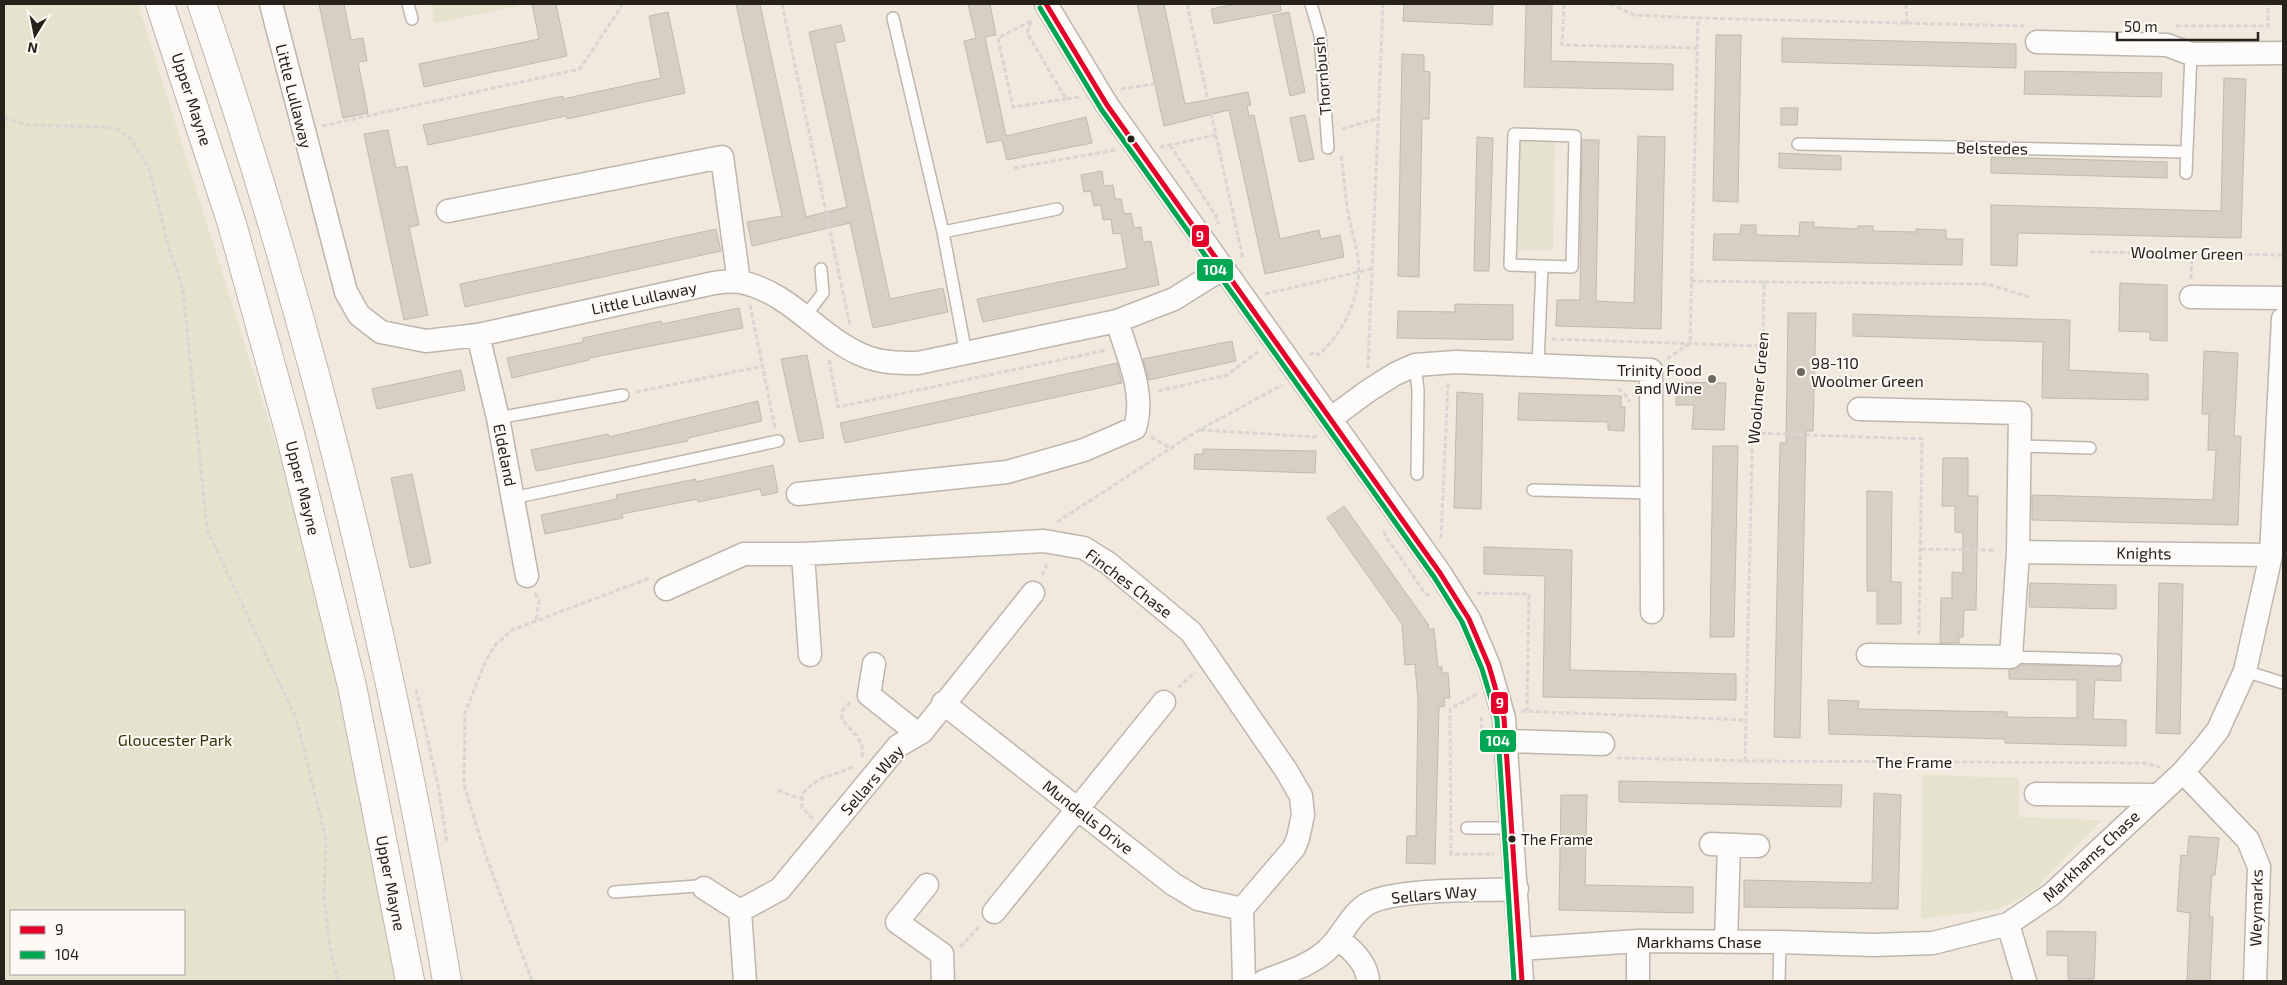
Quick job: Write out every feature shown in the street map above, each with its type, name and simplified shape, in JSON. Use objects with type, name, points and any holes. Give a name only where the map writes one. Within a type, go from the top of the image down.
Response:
[{"type":"main road","name":"Upper Mayne","points":[[160,4],[232,224],[290,434],[352,686],[410,981]]},
{"type":"main road","points":[[202,4],[281,248],[339,460],[415,798],[447,981]]},
{"type":"street","name":"Little Lullaway","points":[[271,4],[346,292],[359,315],[381,332],[426,341],[478,335],[714,283],[781,298],[836,339],[856,351],[887,363],[918,363],[1117,321],[1174,299],[1222,269]]},
{"type":"street","points":[[1046,4],[1107,105],[1130,150],[1222,269],[1297,372],[1327,428],[1440,573],[1469,619],[1489,666],[1500,700],[1506,741],[1504,828],[1517,888],[1522,981]]},
{"type":"street","points":[[2037,42],[2167,44],[2191,54],[2283,53]]},
{"type":"street","points":[[448,211],[722,158],[744,290]]},
{"type":"street","points":[[2191,297],[2283,298]]},
{"type":"street","name":"Markhams Chase","points":[[1520,949],[1638,942],[1780,942],[1873,945],[1933,943],[2008,924],[2052,894],[2156,795],[2183,772],[2218,730],[2245,672],[2270,555],[2283,320]]},
{"type":"street","points":[[798,494],[1007,472],[1084,450],[1135,428],[1139,415],[1139,396],[1117,321]]},
{"type":"street","name":"Eldeland","points":[[478,335],[498,418],[527,576]]},
{"type":"street","points":[[1327,428],[1368,391],[1395,374],[1415,365],[1456,362],[1650,370],[1652,612]]},
{"type":"street","points":[[1859,409],[2020,413],[2018,552],[2011,657],[1868,655]]},
{"type":"street","name":"Finches Chase","points":[[660,583],[744,554],[803,554],[1050,532],[1084,548],[1108,563],[1191,632],[1286,770],[1301,796],[1303,814],[1294,848],[1242,909]]},
{"type":"street","name":"Knights","points":[[2018,552],[2270,555]]},
{"type":"street","points":[[803,554],[810,655]]},
{"type":"street","name":"Sellars Way","points":[[740,912],[780,889],[898,746],[918,734],[1033,593]]},
{"type":"street","points":[[874,664],[870,695],[918,734]]},
{"type":"street","points":[[994,912],[1164,702]]},
{"type":"street","name":"Mundells Drive","points":[[943,703],[1173,884],[1198,899],[1242,909]]},
{"type":"street","points":[[1506,741],[1603,744]]},
{"type":"street","name":"Weymarks","points":[[2183,772],[2248,840],[2259,867],[2255,981]]},
{"type":"street","points":[[2036,794],[2156,795]]},
{"type":"street","points":[[1726,942],[1720,844],[1758,846]]},
{"type":"street","points":[[927,884],[897,922],[942,954],[942,973]]},
{"type":"street","points":[[704,888],[740,912],[745,981]]},
{"type":"street","name":"Sellars Way","points":[[1264,981],[1307,963],[1330,948],[1358,911],[1368,904],[1385,898],[1517,888]]},
{"type":"street","points":[[1242,909],[1244,981]]},
{"type":"street","points":[[2008,924],[2025,981]]},
{"type":"street","points":[[1338,938],[1355,952],[1368,975],[1368,981]]},
{"type":"street","points":[[1638,942],[1638,981]]},
{"type":"lane","points":[[408,4],[412,19]]},
{"type":"lane","name":"Thornbush","points":[[1310,4],[1320,35],[1333,131],[1328,148]]},
{"type":"lane","points":[[893,18],[943,232],[966,354]]},
{"type":"lane","points":[[2186,173],[2191,54]]},
{"type":"lane","points":[[1514,134],[1575,136],[1572,267],[1542,266],[1510,265],[1514,134]]},
{"type":"lane","name":"Belstedes","points":[[1798,144],[2186,152]]},
{"type":"lane","points":[[943,232],[1057,209]]},
{"type":"lane","points":[[1538,366],[1542,266]]},
{"type":"lane","points":[[806,315],[823,293],[821,268]]},
{"type":"lane","points":[[1415,365],[1418,390],[1417,474]]},
{"type":"lane","points":[[498,418],[624,395]]},
{"type":"lane","points":[[513,498],[778,441]]},
{"type":"lane","points":[[2020,446],[2090,448]]},
{"type":"lane","points":[[1533,490],[1651,493]]},
{"type":"lane","points":[[2011,657],[2116,660]]},
{"type":"lane","points":[[2245,672],[2283,683]]},
{"type":"lane","points":[[1467,828],[1504,828]]},
{"type":"lane","points":[[614,892],[697,886],[704,888]]},
{"type":"lane","points":[[1779,981],[1780,942]]},
{"type":"path","points":[[303,130],[580,69],[623,4]]},
{"type":"path","points":[[782,4],[856,351]]},
{"type":"path","points":[[1187,4],[1208,100]]},
{"type":"path","points":[[1368,391],[1371,269],[1383,4]]},
{"type":"path","points":[[1564,4],[1562,45],[1697,48]]},
{"type":"path","points":[[1610,4],[1635,15],[2024,26],[2037,42]]},
{"type":"path","points":[[1906,4],[1907,24]]},
{"type":"path","points":[[1690,343],[1698,18]]},
{"type":"path","points":[[1032,20],[998,38],[1013,106],[1066,99]]},
{"type":"path","points":[[1115,90],[1155,84]]},
{"type":"path","points":[[1211,113],[1244,268]]},
{"type":"path","points":[[4,118],[28,125],[108,127],[119,130],[131,139],[149,168],[168,245],[183,290],[206,530],[296,718],[326,839],[324,897],[330,948],[338,981]]},
{"type":"path","points":[[1333,131],[1379,118]]},
{"type":"path","points":[[1033,593],[1046,568],[1050,532],[1199,430],[1297,372],[1314,352],[1319,355],[1339,331],[1352,307],[1358,290],[1359,273],[1333,131],[1338,121]]},
{"type":"path","points":[[1014,168],[1216,135]]},
{"type":"path","name":"Woolmer Green","points":[[2090,252],[2283,255]]},
{"type":"path","points":[[1258,295],[1371,269]]},
{"type":"path","points":[[1691,281],[1988,284],[2029,298]]},
{"type":"path","name":"Woolmer Green","points":[[1745,761],[1753,414],[1763,346],[1764,282]]},
{"type":"path","points":[[744,290],[763,366],[778,441]]},
{"type":"path","points":[[1539,339],[1763,346]]},
{"type":"path","points":[[1650,370],[1690,343]]},
{"type":"path","points":[[1155,392],[1227,375],[1262,349]]},
{"type":"path","points":[[624,395],[763,366]]},
{"type":"path","points":[[1440,542],[1448,388]]},
{"type":"path","points":[[1199,430],[1327,428]]},
{"type":"path","points":[[1753,432],[1922,439],[1919,638]]},
{"type":"path","points":[[1921,549],[1996,550]]},
{"type":"path","points":[[527,576],[539,601],[536,621]]},
{"type":"path","points":[[532,981],[485,853],[464,785],[465,713],[486,660],[496,644],[512,630],[660,583]]},
{"type":"path","points":[[1468,593],[1529,594],[1527,711]]},
{"type":"path","points":[[1164,702],[1191,674],[1212,660]]},
{"type":"path","points":[[1479,703],[1477,694],[1450,709],[1451,854],[1497,854],[1504,828]]},
{"type":"path","points":[[827,832],[802,807],[801,798],[813,782],[857,764],[863,748],[861,740],[845,725],[842,711],[850,702],[870,695]]},
{"type":"path","points":[[1517,711],[1746,720]]},
{"type":"path","points":[[1480,713],[1484,745]]},
{"type":"path","name":"The Frame","points":[[1603,744],[1604,758],[1745,761],[2145,763],[2183,772]]},
{"type":"path","points":[[778,790],[801,798]]},
{"type":"path","points":[[942,973],[994,912]]},
{"type":"green space","name":"Gloucester Park","points":[[4,4],[138,4],[282,463],[349,731],[397,981],[4,981]]},
{"type":"green space","points":[[431,4],[517,4],[518,6],[435,23]]},
{"type":"green space","points":[[1519,141],[1555,142],[1553,250],[1518,250]]},
{"type":"green space","points":[[1923,775],[2019,778],[2019,817],[2102,820],[2032,892],[1999,909],[1921,919]]},
{"type":"building","points":[[319,4],[344,4],[351,40],[363,38],[367,61],[358,62],[368,113],[343,118]]},
{"type":"building","points":[[532,4],[556,4],[567,56],[424,87],[419,64],[539,39]]},
{"type":"building","points":[[736,4],[760,4],[806,217],[847,207],[809,32],[841,25],[845,41],[835,43],[890,299],[943,288],[948,312],[873,328],[850,223],[752,246],[747,222],[782,216]]},
{"type":"building","points":[[968,4],[990,4],[996,35],[985,37],[1006,136],[1086,117],[1092,143],[1007,160],[1002,140],[987,143],[964,41],[976,38]]},
{"type":"building","points":[[1137,4],[1164,4],[1185,104],[1248,92],[1251,105],[1247,106],[1249,116],[1254,115],[1280,239],[1319,230],[1321,239],[1340,235],[1344,257],[1265,274],[1229,110],[1164,126]]},
{"type":"building","points":[[1237,4],[1280,4],[1281,11],[1214,24],[1211,9]]},
{"type":"building","points":[[1404,4],[1493,4],[1492,25],[1403,21]]},
{"type":"building","points":[[1526,4],[1552,4],[1551,61],[1673,64],[1673,90],[1524,87]]},
{"type":"building","points":[[668,12],[685,93],[567,119],[566,116],[428,145],[423,125],[563,96],[563,99],[661,78],[649,16]]},
{"type":"building","points":[[1289,12],[1305,92],[1290,96],[1273,15]]},
{"type":"building","points":[[1716,35],[1741,35],[1738,202],[1713,201]]},
{"type":"building","points":[[1782,38],[2016,44],[2016,68],[1782,62]]},
{"type":"building","points":[[1402,54],[1424,55],[1424,71],[1430,72],[1429,119],[1422,119],[1419,277],[1398,276]]},
{"type":"building","points":[[2025,71],[2162,73],[2161,97],[2024,94]]},
{"type":"building","points":[[2224,78],[2246,79],[2241,238],[2018,233],[2017,266],[1991,265],[1991,205],[2221,211]]},
{"type":"building","points":[[1781,108],[1798,108],[1797,125],[1781,125]]},
{"type":"building","points":[[1305,115],[1314,159],[1299,162],[1290,118]]},
{"type":"building","points":[[388,130],[396,168],[407,166],[419,225],[409,227],[428,315],[404,320],[364,134]]},
{"type":"building","points":[[1638,136],[1665,137],[1661,329],[1556,326],[1557,300],[1580,300],[1582,140],[1599,140],[1596,301],[1634,303]]},
{"type":"building","points":[[1477,137],[1493,138],[1489,271],[1474,271]]},
{"type":"building","points":[[1779,153],[1841,156],[1841,170],[1779,168]]},
{"type":"building","points":[[1991,157],[2167,162],[2167,178],[1991,173]]},
{"type":"building","points":[[1102,171],[1104,186],[1113,185],[1115,199],[1121,199],[1124,214],[1131,213],[1134,228],[1141,227],[1143,242],[1151,241],[1159,285],[983,322],[977,299],[1127,268],[1121,233],[1113,234],[1111,219],[1103,220],[1101,205],[1094,206],[1091,191],[1084,192],[1081,175]]},
{"type":"building","points":[[1800,222],[1814,222],[1814,227],[1858,229],[1858,226],[1873,226],[1873,231],[1916,232],[1916,229],[1946,230],[1946,239],[1963,239],[1962,265],[1713,260],[1714,234],[1740,234],[1741,225],[1756,225],[1756,235],[1799,236]]},
{"type":"building","points":[[716,229],[721,251],[465,307],[460,284]]},
{"type":"building","points":[[2120,283],[2167,285],[2167,341],[2150,340],[2150,332],[2119,331]]},
{"type":"building","points":[[1455,304],[1513,305],[1513,340],[1397,338],[1398,311],[1455,312]]},
{"type":"building","points":[[739,308],[743,328],[589,358],[589,360],[512,378],[507,358],[583,342],[583,338],[661,321],[662,324]]},
{"type":"building","points":[[1788,313],[1816,313],[1813,431],[1806,431],[1800,738],[1774,737],[1780,443],[1786,443]]},
{"type":"building","points":[[1853,314],[2070,320],[2069,370],[2148,374],[2148,400],[2042,398],[2043,342],[1853,336]]},
{"type":"building","points":[[1232,341],[1236,361],[1149,380],[1143,359]]},
{"type":"building","points":[[2204,351],[2238,353],[2234,436],[2241,436],[2238,525],[2032,520],[2032,495],[2213,500],[2216,450],[2208,450],[2209,414],[2202,414]]},
{"type":"building","points":[[807,355],[824,438],[799,442],[781,359]]},
{"type":"building","points":[[1117,363],[1122,383],[845,443],[840,423]]},
{"type":"building","points":[[461,370],[465,390],[377,409],[372,389]]},
{"type":"building","points":[[1677,382],[1726,383],[1724,430],[1692,429],[1694,405],[1676,405]]},
{"type":"building","points":[[1457,392],[1483,394],[1481,509],[1454,508]]},
{"type":"building","points":[[1519,393],[1621,396],[1621,407],[1625,407],[1624,431],[1608,430],[1608,422],[1518,420]]},
{"type":"building","points":[[758,401],[762,421],[688,438],[688,441],[536,471],[531,450],[608,434],[609,437]]},
{"type":"building","points":[[1713,446],[1738,446],[1734,637],[1710,637]]},
{"type":"building","points":[[1203,449],[1316,451],[1315,473],[1194,469],[1195,454],[1203,454]]},
{"type":"building","points":[[1943,458],[1968,458],[1968,496],[1978,496],[1976,610],[1964,610],[1963,637],[1959,637],[1959,643],[1940,643],[1941,598],[1952,598],[1952,572],[1963,573],[1963,533],[1955,532],[1955,506],[1942,506]]},
{"type":"building","points":[[773,465],[778,492],[762,496],[760,489],[698,502],[698,499],[622,514],[623,518],[545,534],[541,515],[617,499],[616,495],[696,479],[696,482]]},
{"type":"building","points":[[412,474],[431,563],[410,568],[391,478]]},
{"type":"building","points":[[1867,491],[1892,492],[1891,582],[1901,582],[1901,624],[1877,624],[1877,591],[1867,591]]},
{"type":"building","points":[[1344,506],[1428,624],[1429,629],[1434,629],[1438,667],[1442,667],[1442,673],[1448,673],[1450,698],[1444,698],[1445,706],[1439,707],[1435,864],[1406,863],[1407,836],[1416,836],[1418,702],[1415,664],[1405,665],[1402,624],[1327,518]]},
{"type":"building","points":[[1484,547],[1572,550],[1570,670],[1736,674],[1736,700],[1543,697],[1545,576],[1484,574]]},
{"type":"building","points":[[2030,583],[2116,585],[2116,609],[2029,607]]},
{"type":"building","points":[[2159,583],[2183,584],[2180,734],[2156,733]]},
{"type":"building","points":[[2021,665],[2121,666],[2121,681],[2095,680],[2093,719],[2126,720],[2126,746],[2005,743],[2005,739],[1829,734],[1828,700],[1859,701],[1858,709],[2007,712],[2007,717],[2077,718],[2077,680],[2009,679],[2009,670]]},
{"type":"building","points":[[1619,781],[1842,785],[1841,807],[1619,802]]},
{"type":"building","points":[[1874,793],[1901,795],[1898,909],[1744,907],[1744,880],[1872,883]]},
{"type":"building","points":[[1561,795],[1587,795],[1585,885],[1693,887],[1693,913],[1559,910]]},
{"type":"building","points":[[2189,836],[2219,838],[2215,875],[2212,875],[2209,917],[2213,917],[2210,981],[2187,981],[2190,913],[2177,911],[2181,855],[2187,856]]},
{"type":"building","points":[[2047,931],[2096,932],[2094,979],[2068,979],[2068,956],[2047,955]]},
{"type":"transit line","name":"9","points":[[1046,4],[1107,105],[1440,573],[1469,619],[1489,666],[1504,718],[1522,981]]},
{"type":"transit line","name":"104","points":[[1040,8],[1101,109],[1434,577],[1462,622],[1482,669],[1497,719],[1514,981]]},
{"type":"place","name":"98-110 Woolmer Green","points":[[1801,372]]},
{"type":"place","name":"Trinity Food and Wine","points":[[1712,379]]},
{"type":"place","name":"The Frame","points":[[1512,839]]}]
